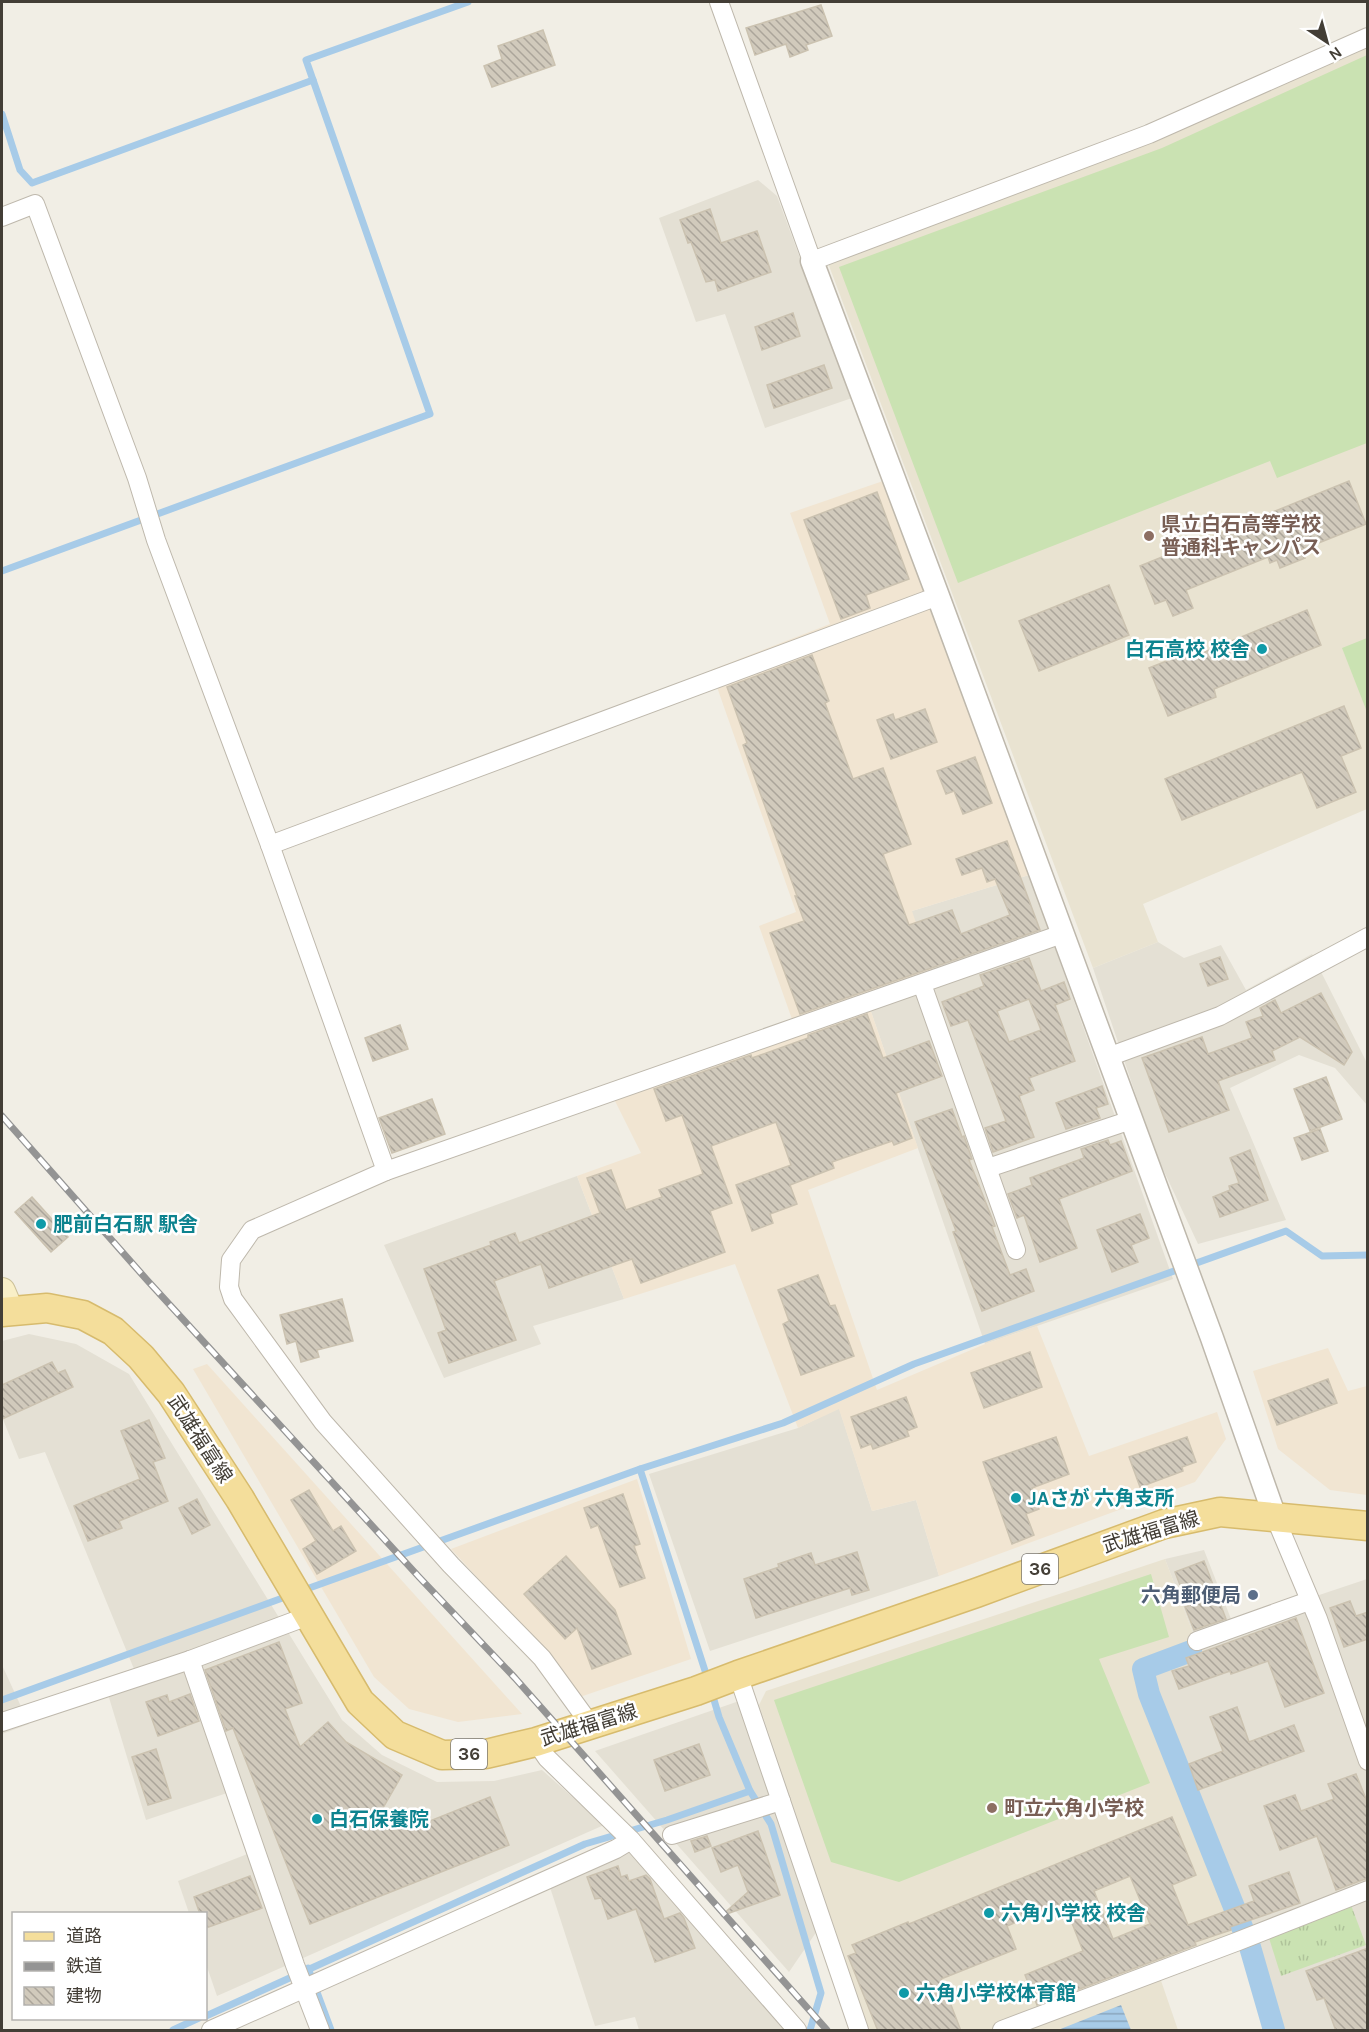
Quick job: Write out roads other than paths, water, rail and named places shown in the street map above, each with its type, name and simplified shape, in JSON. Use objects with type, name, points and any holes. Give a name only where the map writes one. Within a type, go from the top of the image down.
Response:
[{"type":"main road","name":"武雄福富線","points":[[4,1304],[47,1308],[83,1315],[113,1331],[141,1357],[171,1393],[240,1499],[360,1702],[395,1735],[442,1755],[486,1754],[536,1742],[696,1691],[976,1593],[1164,1524],[1220,1512],[1368,1526]]},
{"type":"street","points":[[719,2],[812,261],[938,596],[1275,1516],[1318,1619],[1368,1761]]},
{"type":"street","points":[[812,261],[1149,134],[1368,37]]},
{"type":"street","points":[[2,217],[35,204],[270,844],[386,1171]]},
{"type":"street","points":[[270,844],[938,596]]},
{"type":"street","points":[[590,1724],[542,1658],[451,1565],[323,1422],[233,1299],[229,1287],[231,1260],[252,1230],[386,1171],[1062,934]]},
{"type":"street","points":[[1108,1057],[1220,1016],[1368,937]]},
{"type":"street","points":[[922,984],[1016,1250]]},
{"type":"street","points":[[988,1168],[1131,1120]]},
{"type":"street","points":[[1197,1641],[1310,1601]]},
{"type":"street","points":[[2,1722],[190,1660],[301,1603]]},
{"type":"street","points":[[190,1660],[307,1981],[320,2031]]},
{"type":"street","points":[[730,1678],[859,2031]]},
{"type":"street","points":[[536,1742],[547,1758],[630,1840],[796,2030]]},
{"type":"street","points":[[672,1835],[776,1803]]},
{"type":"street","points":[[211,2031],[307,1981],[616,1850],[630,1840]]},
{"type":"street","points":[[1002,2031],[1368,1890]]},
{"type":"water","points":[[1121,2005],[1131,2030],[1058,2030]]},
{"type":"waterway","points":[[2,571],[430,414],[306,60],[468,2]]},
{"type":"waterway","points":[[2,114],[20,170],[32,183],[313,80]]},
{"type":"waterway","points":[[708,1680],[640,1469],[783,1423],[914,1364],[1286,1231],[1322,1256],[1368,1255]]},
{"type":"waterway","points":[[301,1591],[640,1469]]},
{"type":"waterway","points":[[2,1700],[288,1596]]},
{"type":"waterway","points":[[1191,1651],[1143,1669],[1149,1694],[1250,1947],[1274,2030]]},
{"type":"waterway","points":[[712,1693],[719,1717],[750,1791],[771,1824],[821,1993],[810,2030]]},
{"type":"waterway","points":[[207,2016],[585,1844],[667,1820],[750,1791]]},
{"type":"waterway","points":[[308,1968],[331,2030]]},
{"type":"waterway","points":[[173,2030],[195,2020]]},
{"type":"railway","points":[[2,1116],[147,1280],[419,1577],[515,1678],[827,2030]]},
{"type":"place","name":"県立白石高等学校 普通科キャンパス","points":[[1149,536]]},
{"type":"place","name":"白石高校 校舎","points":[[1262,649]]},
{"type":"place","name":"肥前白石駅 駅舎","points":[[41,1224]]},
{"type":"place","name":"JAさが 六角支所","points":[[1016,1498]]},
{"type":"place","name":"六角郵便局","points":[[1253,1595]]},
{"type":"place","name":"町立六角小学校","points":[[992,1808]]},
{"type":"place","name":"白石保養院","points":[[317,1819]]},
{"type":"place","name":"六角小学校 校舎","points":[[989,1913]]},
{"type":"place","name":"六角小学校体育館","points":[[904,1993]]}]
